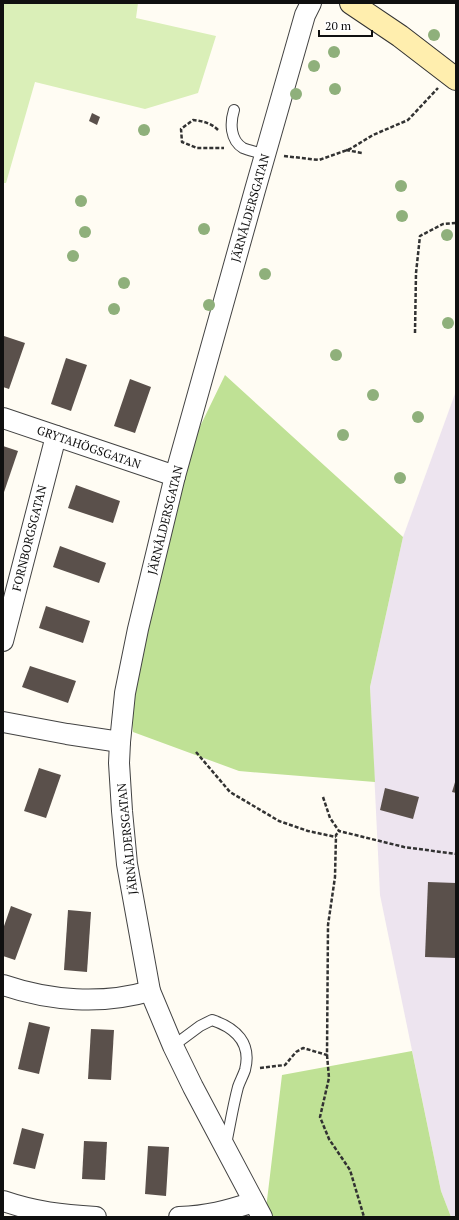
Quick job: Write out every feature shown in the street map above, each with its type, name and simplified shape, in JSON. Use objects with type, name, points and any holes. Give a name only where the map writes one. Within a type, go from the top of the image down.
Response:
[{"type":"street","name":"JÄRNÅLDERSGATAN","points":[[258,1210],[193,1087],[173,1046],[150,991],[127,864],[119,763],[126,686],[140,621],[176,476],[265,155],[311,3]]},
{"type":"street","points":[[351,3],[400,36],[453,77]]},
{"type":"street","name":"GRYTAHÖGSGATAN","points":[[3,418],[176,476]]},
{"type":"street","name":"FORNBORGSGATAN","points":[[3,641],[56,436]]},
{"type":"street","points":[[3,722],[120,742]]},
{"type":"street","points":[[3,985],[51,997],[90,1001],[132,996],[150,991]]},
{"type":"street","points":[[3,1201],[42,1212],[96,1217]]},
{"type":"street","points":[[179,1217],[258,1210]]},
{"type":"lane","points":[[234,110],[231,119],[232,134],[240,144],[265,155]]},
{"type":"lane","points":[[173,1046],[200,1026],[212,1020],[222,1023],[244,1040],[247,1052],[245,1069],[238,1086],[225,1146]]},
{"type":"path","points":[[265,155],[300,156],[319,160],[345,150],[373,135],[408,120],[453,77]]},
{"type":"path","points":[[194,120],[204,121],[215,127],[221,134],[240,144],[198,148],[182,142],[181,129],[194,120]]},
{"type":"path","points":[[345,150],[362,153]]},
{"type":"path","points":[[415,333],[416,273],[420,236],[443,224],[456,223]]},
{"type":"path","points":[[196,752],[230,792],[279,821],[308,831],[336,837]]},
{"type":"path","points":[[323,797],[330,818],[339,831],[404,847],[456,854]]},
{"type":"path","points":[[339,831],[336,837],[335,877],[328,925],[327,1055],[329,1078],[320,1117],[329,1139],[350,1170],[364,1217]]},
{"type":"path","points":[[245,1069],[285,1065],[296,1052],[303,1048],[327,1055]]},
{"type":"shaded area","points":[[456,391],[456,1217],[451,1217],[441,1191],[380,895],[370,687],[403,537]]},
{"type":"green space","points":[[3,3],[138,3],[136,18],[216,36],[198,93],[145,109],[35,82],[6,183],[3,183]]},
{"type":"green space","points":[[225,375],[403,537],[370,687],[375,782],[239,771],[133,732],[129,687],[176,476]]},
{"type":"green space","points":[[412,1051],[441,1191],[451,1217],[265,1217],[282,1075]]},
{"type":"building","points":[[92,113],[100,117],[97,125],[89,121]]},
{"type":"building","points":[[4,336],[25,343],[9,389],[3,387]]},
{"type":"building","points":[[66,358],[87,365],[71,411],[51,404]]},
{"type":"building","points":[[130,379],[151,387],[135,433],[114,426]]},
{"type":"building","points":[[3,446],[18,451],[3,495]]},
{"type":"building","points":[[76,485],[120,501],[113,523],[68,508]]},
{"type":"building","points":[[60,546],[106,563],[99,583],[53,567]]},
{"type":"building","points":[[46,606],[90,621],[83,643],[39,628]]},
{"type":"building","points":[[30,666],[76,681],[68,703],[22,687]]},
{"type":"building","points":[[39,768],[61,775],[46,818],[24,811]]},
{"type":"building","points":[[456,779],[456,793],[452,792]]},
{"type":"building","points":[[385,788],[419,797],[413,819],[380,810]]},
{"type":"building","points":[[428,882],[456,883],[456,958],[425,957]]},
{"type":"building","points":[[11,906],[32,914],[15,960],[3,956],[3,929]]},
{"type":"building","points":[[68,910],[91,912],[87,972],[64,970]]},
{"type":"building","points":[[29,1022],[50,1027],[39,1074],[18,1069]]},
{"type":"building","points":[[91,1029],[114,1030],[111,1080],[88,1079]]},
{"type":"building","points":[[22,1128],[44,1134],[35,1169],[13,1164]]},
{"type":"building","points":[[84,1141],[107,1142],[105,1180],[82,1179]]},
{"type":"building","points":[[148,1146],[169,1147],[166,1196],[145,1194]]}]
